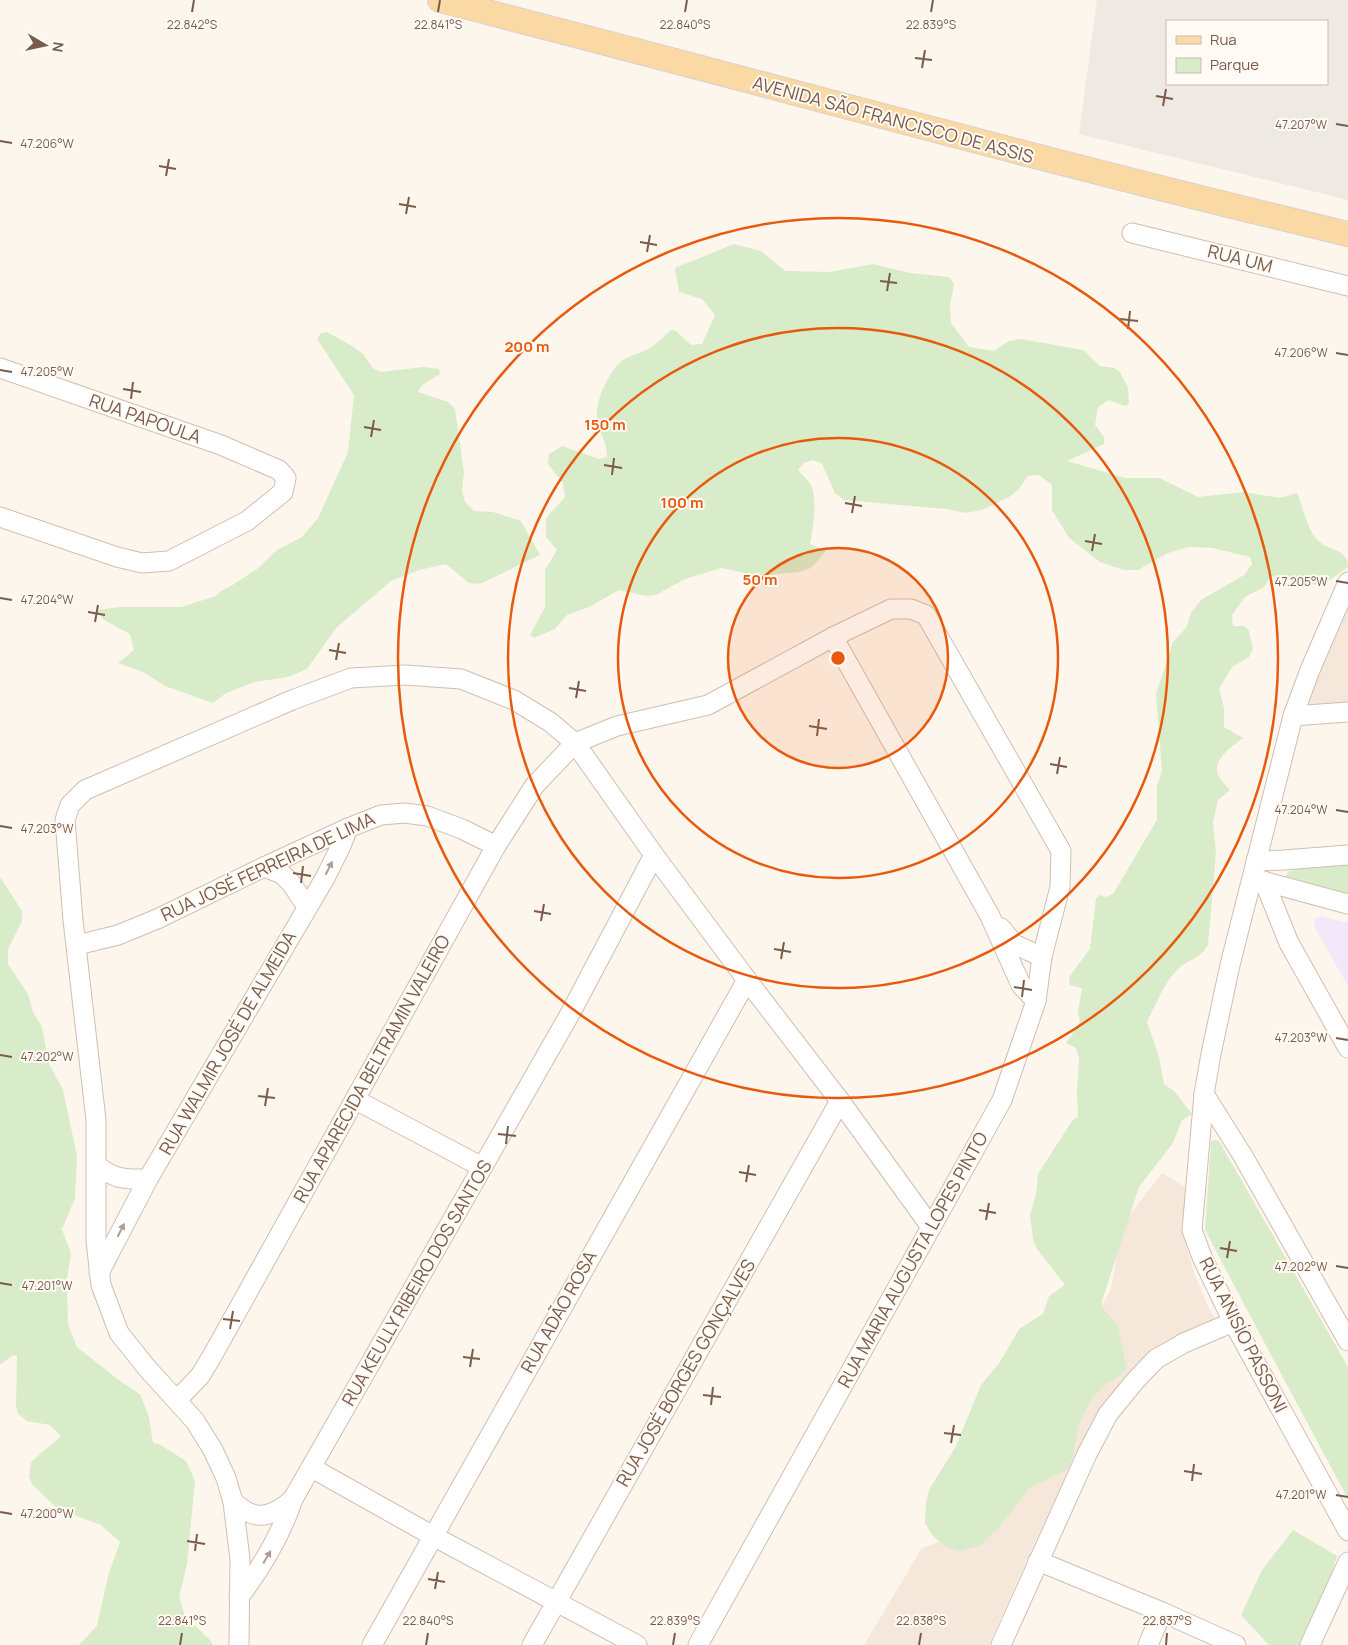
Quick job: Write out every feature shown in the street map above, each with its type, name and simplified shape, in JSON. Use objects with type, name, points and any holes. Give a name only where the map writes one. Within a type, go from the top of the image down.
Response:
[{"type":"main road","name":"AVENIDA SÃO FRANCISCO DE ASSIS","points":[[440,0],[1179,194],[1348,234]]},
{"type":"street","name":"RUA UM","points":[[1132,233],[1348,286]]},
{"type":"street","name":"RUA PAPOULA","points":[[0,368],[221,445],[279,470],[286,478],[283,492],[246,521],[169,561],[142,563],[117,557],[0,517]]},
{"type":"street","name":"RUA ANISÍO PASSONI","points":[[1348,582],[1310,670],[1293,716],[1257,873],[1230,965],[1204,1094],[1192,1230],[1202,1257],[1232,1322],[1348,1531]]},
{"type":"street","name":"RUA MARIA AUGUSTA LOPES PINTO","points":[[698,1645],[1002,1100],[1036,1001],[1042,957],[1060,887],[1061,851],[926,615],[911,609],[891,609],[833,637]]},
{"type":"street","points":[[576,743],[617,726],[708,705],[833,637],[990,916],[1021,985],[1036,1001]]},
{"type":"street","points":[[239,1645],[240,1558],[234,1502],[226,1478],[213,1450],[195,1421],[147,1368],[119,1333],[101,1285],[99,1274],[96,1241],[96,1120],[73,920],[65,820],[70,806],[85,790],[292,700],[351,678],[406,675],[461,680],[514,700],[550,722],[576,743],[654,855],[840,1101],[931,1227]]},
{"type":"street","points":[[1293,716],[1348,712]]},
{"type":"street","name":"RUA APARECIDA BELTRAMIN VALEIRO","points":[[177,1400],[200,1376],[211,1358],[496,846],[535,785],[576,743]]},
{"type":"street","name":"RUA JOSÉ FERREIRA DE LIMA","points":[[77,945],[118,935],[156,919],[381,814],[405,813],[427,816],[496,846]]},
{"type":"street","name":"RUA WALMIR JOSÉ DE ALMEIDA","points":[[99,1274],[148,1179],[325,878],[348,828]]},
{"type":"street","name":"RUA KEULLY RIBEIRO DOS SANTOS","points":[[239,1597],[257,1574],[272,1548],[285,1523],[293,1499],[571,1012],[654,855]]},
{"type":"street","points":[[1257,873],[1284,860],[1348,855]]},
{"type":"street","points":[[264,867],[282,874],[291,883],[307,907]]},
{"type":"street","points":[[1257,873],[1348,904]]},
{"type":"street","points":[[1257,873],[1289,943],[1348,1048]]},
{"type":"street","points":[[990,916],[1014,944],[1042,957]]},
{"type":"street","name":"RUA ADÃO ROSA","points":[[372,1645],[747,980]]},
{"type":"street","points":[[1204,1094],[1242,1156],[1348,1341]]},
{"type":"street","points":[[356,1100],[482,1168]]},
{"type":"street","name":"RUA JOSÉ BORGES GONÇALVES","points":[[532,1645],[840,1101]]},
{"type":"street","points":[[97,1166],[110,1175],[123,1179],[148,1179]]},
{"type":"street","points":[[1001,1645],[1087,1454],[1108,1414],[1156,1359],[1232,1322]]},
{"type":"street","points":[[312,1468],[433,1536],[637,1645]]},
{"type":"street","name":"RUA KEULLY RIBEIRO DOS SANTOS","points":[[234,1502],[252,1514],[271,1514],[283,1508],[293,1499]]},
{"type":"street","points":[[1038,1561],[1236,1645]]},
{"type":"street","points":[[1310,1645],[1348,1562]]},
{"type":"street","points":[[1148,1645],[1162,1612]]},
{"type":"shaded area","points":[[1097,0],[1348,0],[1348,200],[1079,134]]},
{"type":"shaded area","points":[[1348,582],[1348,712],[1293,716]]},
{"type":"shaded area","points":[[1320,916],[1348,923],[1348,986],[1314,926],[1315,920]]},
{"type":"shaded area","points":[[1162,1173],[1188,1189],[1182,1229],[1194,1273],[1218,1325],[1180,1338],[1079,1452],[1031,1550],[989,1645],[864,1645],[922,1548],[980,1526],[1111,1289],[1122,1225]]},
{"type":"green space","points":[[734,244],[761,251],[785,271],[829,272],[873,264],[910,273],[949,277],[954,284],[950,306],[951,323],[969,347],[994,351],[1009,341],[1021,339],[1083,350],[1100,366],[1114,368],[1120,372],[1128,388],[1129,404],[1125,406],[1109,400],[1098,407],[1095,425],[1104,437],[1104,444],[1067,461],[1125,478],[1159,478],[1198,497],[1244,492],[1280,498],[1297,493],[1309,527],[1316,539],[1325,546],[1342,554],[1347,561],[1348,567],[1331,579],[1319,584],[1306,584],[1271,576],[1264,587],[1245,597],[1232,615],[1233,626],[1244,626],[1249,631],[1253,649],[1249,657],[1232,667],[1219,689],[1224,708],[1224,727],[1243,738],[1224,754],[1218,765],[1219,777],[1230,790],[1218,800],[1213,822],[1216,853],[1208,945],[1201,954],[1182,965],[1173,974],[1147,1022],[1159,1057],[1164,1084],[1174,1091],[1192,1114],[1182,1120],[1173,1143],[1139,1187],[1102,1301],[1102,1308],[1118,1325],[1127,1370],[1103,1387],[1090,1401],[1079,1424],[1072,1459],[1068,1469],[1029,1488],[998,1529],[979,1546],[959,1551],[944,1546],[932,1535],[925,1523],[926,1502],[930,1488],[955,1448],[981,1385],[1000,1362],[1019,1329],[1043,1314],[1049,1296],[1065,1285],[1037,1249],[1033,1240],[1030,1215],[1036,1193],[1038,1174],[1072,1121],[1078,1117],[1079,1059],[1076,1048],[1066,1043],[1080,1022],[1078,1012],[1082,988],[1070,985],[1069,977],[1090,949],[1096,898],[1100,895],[1106,897],[1113,894],[1157,820],[1157,786],[1162,771],[1156,694],[1173,642],[1186,628],[1191,613],[1201,600],[1244,575],[1252,564],[1250,557],[1213,548],[1189,547],[1168,553],[1138,570],[1124,570],[1100,562],[1069,538],[1052,510],[1052,485],[1039,475],[1028,476],[1018,490],[1009,497],[982,510],[965,513],[946,509],[844,500],[835,493],[822,464],[813,460],[804,463],[798,470],[809,482],[814,495],[813,530],[810,544],[826,551],[811,568],[799,572],[758,576],[721,568],[685,579],[656,595],[646,596],[619,590],[589,607],[567,615],[555,629],[534,638],[530,635],[545,607],[545,570],[557,550],[546,537],[546,518],[565,497],[563,483],[548,464],[549,454],[562,446],[599,459],[607,457],[606,446],[599,427],[597,409],[601,393],[609,377],[619,363],[650,348],[671,330],[676,331],[691,345],[702,344],[715,315],[702,299],[679,292],[675,268]]},
{"type":"green space","points":[[327,332],[363,354],[373,368],[381,372],[423,367],[439,369],[440,374],[422,385],[418,392],[448,402],[455,409],[464,472],[462,491],[465,502],[474,511],[493,512],[521,521],[540,555],[480,584],[469,583],[446,564],[419,570],[391,581],[336,628],[307,669],[288,677],[255,682],[226,693],[213,703],[165,686],[145,673],[118,663],[134,650],[130,634],[104,620],[96,610],[120,607],[181,607],[216,596],[257,569],[277,550],[302,537],[318,518],[348,452],[354,395],[317,339],[321,333]]},
{"type":"green space","points":[[1348,862],[1348,900],[1282,882],[1288,872],[1300,868]]},
{"type":"green space","points":[[0,877],[22,911],[22,921],[8,949],[8,964],[28,994],[33,1012],[42,1027],[49,1064],[63,1090],[77,1156],[75,1198],[63,1227],[60,1229],[71,1253],[67,1279],[68,1324],[77,1347],[120,1381],[140,1394],[149,1417],[153,1443],[159,1444],[186,1461],[195,1481],[187,1564],[179,1597],[185,1616],[213,1645],[79,1645],[97,1626],[108,1576],[120,1542],[101,1525],[58,1509],[32,1484],[29,1476],[31,1462],[61,1436],[50,1425],[27,1421],[18,1414],[16,1405],[17,1356],[13,1355],[0,1365]]},
{"type":"green space","points":[[1211,1141],[1219,1141],[1348,1367],[1348,1499],[1205,1230]]},
{"type":"green space","points":[[1293,1530],[1337,1556],[1324,1600],[1301,1645],[1269,1645],[1241,1615],[1262,1570]]}]
